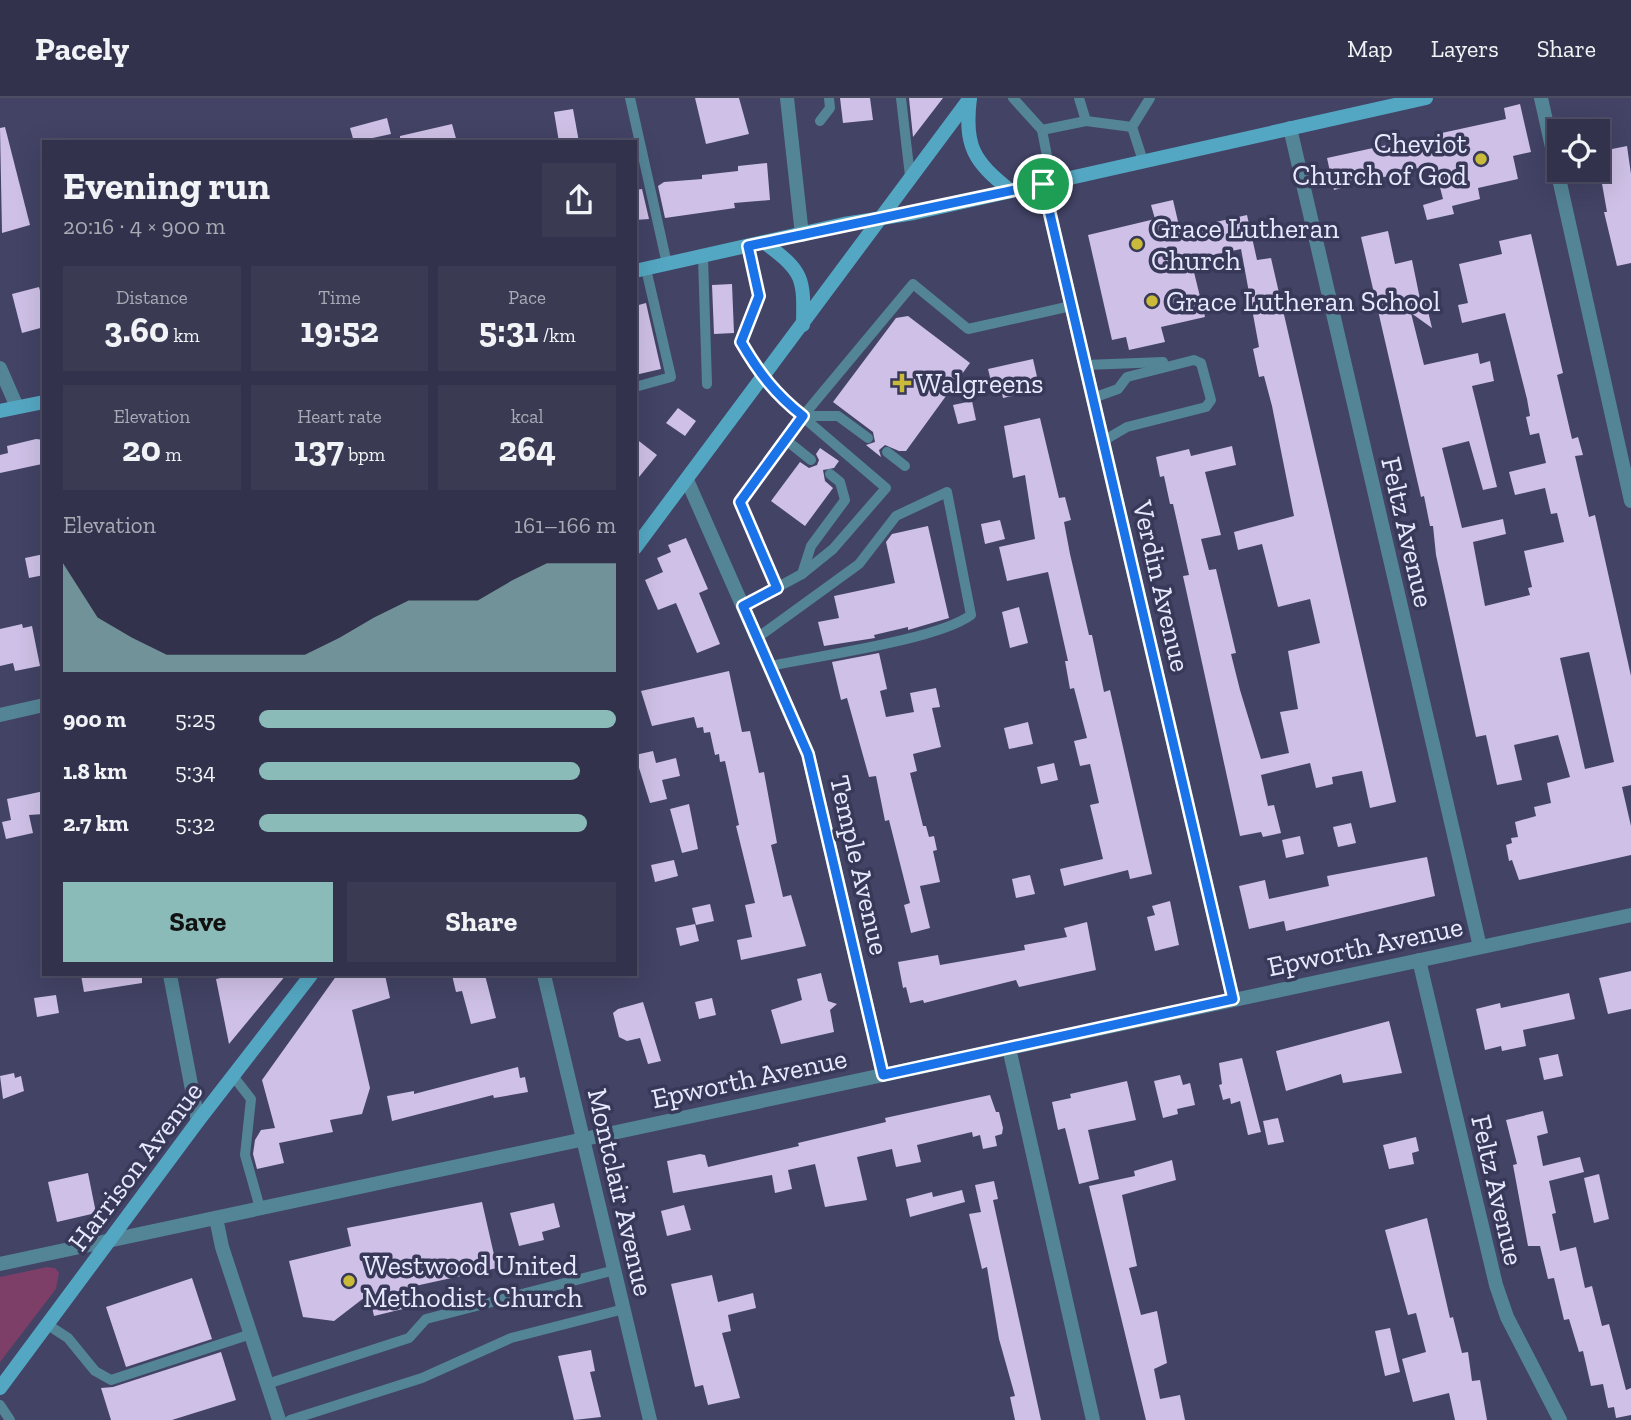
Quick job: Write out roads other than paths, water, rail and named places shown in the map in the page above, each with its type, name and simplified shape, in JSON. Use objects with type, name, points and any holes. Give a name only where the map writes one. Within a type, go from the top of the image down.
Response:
[{"type":"main road","points":[[637,545],[803,326],[910,176],[970,98]]},
{"type":"main road","points":[[970,98],[966,130],[970,143],[980,163],[1011,191]]},
{"type":"main road","points":[[640,270],[1048,183],[1426,98]]},
{"type":"main road","points":[[765,243],[785,258],[801,276],[804,288],[803,326]]},
{"type":"main road","points":[[0,411],[42,402]]},
{"type":"main road","name":"Harrison Avenue","points":[[0,1388],[198,1121],[310,976]]},
{"type":"street","points":[[788,98],[802,235]]},
{"type":"street","points":[[1541,98],[1631,501]]},
{"type":"street","name":"Feltz Avenue","points":[[1290,128],[1480,947]]},
{"type":"street","name":"Verdin Avenue","points":[[1048,183],[1071,306],[1233,999]]},
{"type":"street","points":[[0,368],[17,407]]},
{"type":"street","name":"Temple Avenue","points":[[687,480],[808,754],[883,1075]]},
{"type":"street","points":[[0,715],[42,705]]},
{"type":"street","name":"Epworth Avenue","points":[[0,1264],[1631,915]]},
{"type":"street","name":"Feltz Avenue","points":[[1419,960],[1496,1285],[1507,1317],[1560,1420]]},
{"type":"street","points":[[170,976],[198,1121]]},
{"type":"street","name":"Montclair Avenue","points":[[544,976],[650,1420]]},
{"type":"street","points":[[1009,1048],[1093,1420]]},
{"type":"street","points":[[216,1218],[279,1420]]},
{"type":"lane","points":[[630,98],[667,264]]},
{"type":"lane","points":[[820,121],[830,108],[830,98]]},
{"type":"lane","points":[[901,98],[910,176]]},
{"type":"lane","points":[[1013,98],[1042,130],[1048,183]]},
{"type":"lane","points":[[1079,98],[1086,121]]},
{"type":"lane","points":[[1143,161],[1132,127],[1150,98]]},
{"type":"lane","points":[[1042,130],[1086,121],[1132,127]]},
{"type":"lane","points":[[743,606],[802,574],[832,549],[886,488],[776,394],[762,378],[741,342],[759,296],[748,246]]},
{"type":"lane","points":[[703,257],[707,384]]},
{"type":"lane","points":[[637,386],[671,377],[640,270]]},
{"type":"lane","points":[[777,588],[740,502],[803,416],[913,284],[968,330],[1071,306]]},
{"type":"lane","points":[[1093,398],[1118,389],[1127,377],[1195,360],[1201,363],[1211,400],[1206,407],[1127,427],[1103,441]]},
{"type":"lane","points":[[1085,365],[1163,362],[1165,367]]},
{"type":"lane","points":[[803,416],[838,416],[868,438]]},
{"type":"lane","points":[[786,440],[811,460]]},
{"type":"lane","points":[[887,452],[905,466]]},
{"type":"lane","points":[[802,574],[811,546],[845,500],[840,482],[830,474]]},
{"type":"lane","points":[[757,638],[859,564],[896,516],[947,492],[971,615],[958,624],[930,632],[770,666]]},
{"type":"lane","points":[[233,1076],[251,1099],[245,1156],[260,1208]]},
{"type":"lane","points":[[267,1384],[409,1338],[426,1319],[615,1270]]},
{"type":"lane","points":[[290,1420],[422,1378],[512,1338],[624,1309]]},
{"type":"lane","points":[[48,1325],[68,1338],[95,1371],[111,1380],[251,1334]]},
{"type":"lane","points":[[0,1405],[10,1420]]},
{"type":"place","name":"Cheviot Church of God","points":[[1481,159]]},
{"type":"place","name":"Grace Lutheran Church","points":[[1137,244]]},
{"type":"place","name":"Grace Lutheran School","points":[[1152,301]]},
{"type":"place","name":"Walgreens","points":[[902,383]]},
{"type":"place","name":"Westwood United Methodist Church","points":[[349,1281]]}]
